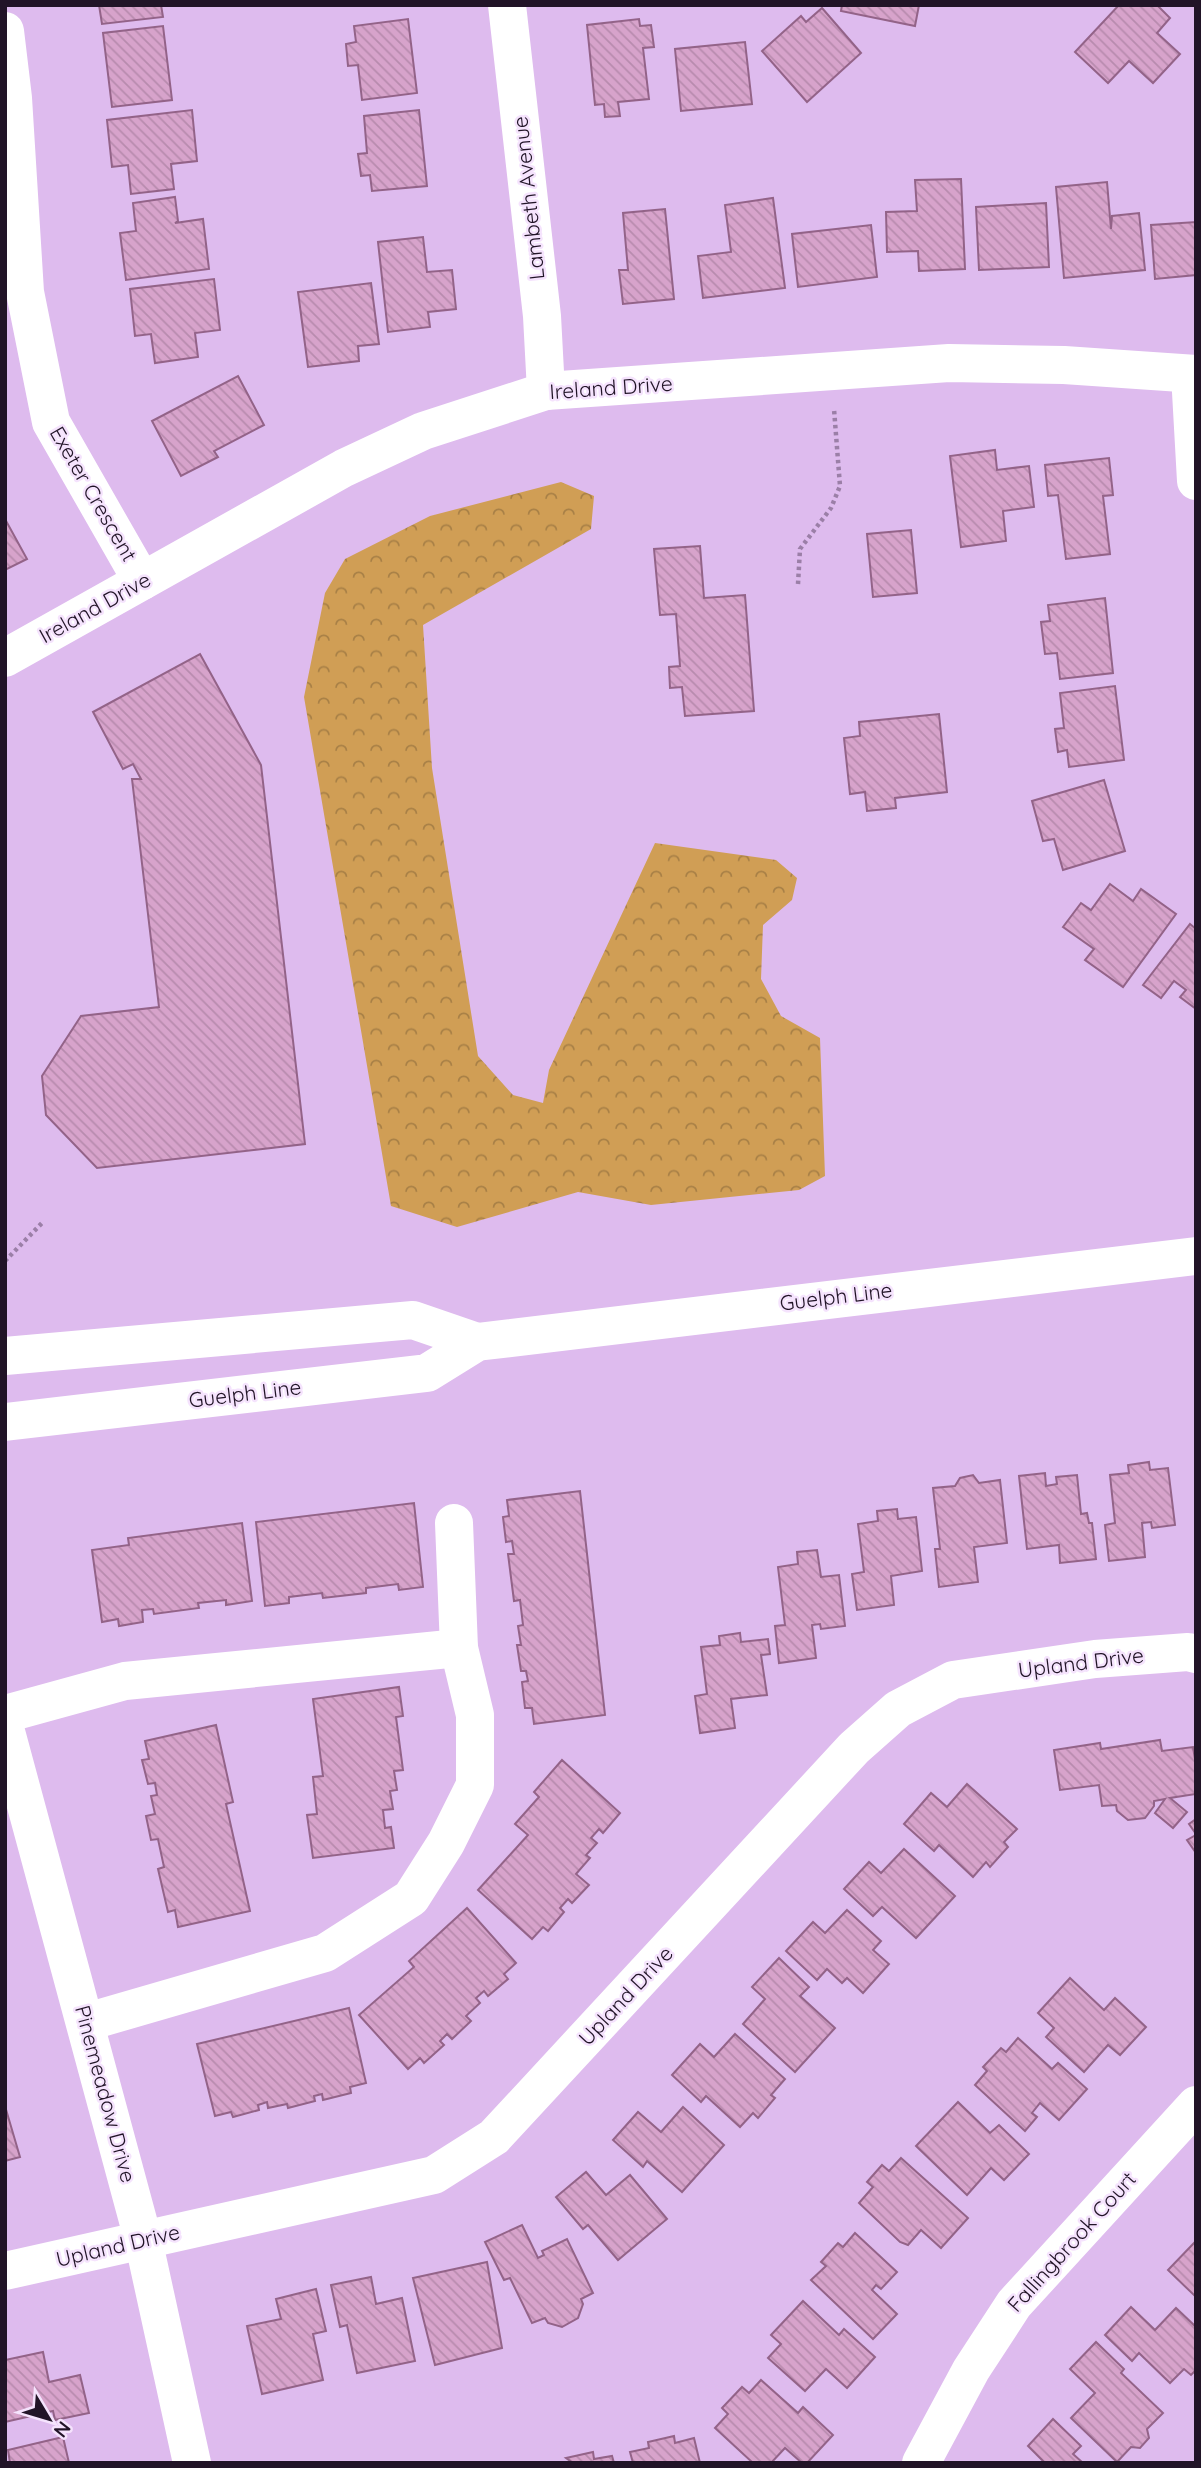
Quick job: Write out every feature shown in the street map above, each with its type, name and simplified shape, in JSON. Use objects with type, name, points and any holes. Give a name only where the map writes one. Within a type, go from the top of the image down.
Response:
[{"type":"street","name":"Lambeth Avenue","points":[[507,5],[542,316],[546,391]]},
{"type":"street","name":"Exeter Crescent","points":[[5,30],[13,98],[25,292],[51,422],[142,581]]},
{"type":"street","name":"Ireland Drive","points":[[5,658],[344,468],[423,430],[546,391],[949,363],[1065,365],[1193,374]]},
{"type":"street","points":[[1193,374],[1196,481]]},
{"type":"street","name":"Guelph Line","points":[[5,1422],[427,1373],[477,1342],[1196,1256]]},
{"type":"street","name":"Guelph Line","points":[[5,1356],[413,1320],[477,1342]]},
{"type":"street","points":[[87,2022],[325,1953],[411,1898],[446,1843],[475,1785],[475,1715],[459,1647],[454,1523]]},
{"type":"street","points":[[5,1714],[125,1681],[459,1647]]},
{"type":"street","name":"Upland Drive","points":[[5,2272],[434,2175],[495,2137],[854,1748],[898,1709],[953,1680],[1095,1659],[1188,1652],[1196,1654]]},
{"type":"street","name":"Pinemeadow Drive","points":[[5,1728],[87,2022],[143,2239],[192,2463]]},
{"type":"street","name":"Fallingbrook Court","points":[[921,2463],[971,2370],[1014,2304],[1196,2105]]},
{"type":"path","points":[[798,584],[800,549],[831,508],[840,486],[831,373]]},
{"type":"path","points":[[5,1261],[43,1222]]},
{"type":"green space","points":[[561,482],[594,496],[591,529],[423,625],[432,768],[478,1056],[513,1095],[543,1103],[549,1070],[655,843],[776,860],[797,878],[792,900],[763,925],[761,979],[781,1016],[820,1038],[825,1176],[799,1190],[651,1205],[578,1192],[457,1227],[391,1206],[304,697],[325,593],[345,559],[430,516]]},
{"type":"building","points":[[99,5],[161,5],[163,17],[102,24]]},
{"type":"building","points":[[842,5],[919,5],[915,26],[841,11]]},
{"type":"building","points":[[1119,5],[1157,5],[1170,18],[1157,33],[1180,54],[1153,83],[1129,61],[1108,83],[1075,52]]},
{"type":"building","points":[[822,8],[861,53],[807,102],[762,51],[801,16],[806,22]]},
{"type":"building","points":[[408,19],[417,93],[362,100],[358,65],[348,66],[346,44],[356,42],[354,26]]},
{"type":"building","points":[[639,19],[640,26],[651,25],[654,47],[643,48],[649,99],[618,102],[620,116],[605,117],[604,104],[595,105],[587,25]]},
{"type":"building","points":[[163,26],[172,100],[112,107],[103,33]]},
{"type":"building","points":[[745,42],[752,104],[681,111],[675,49]]},
{"type":"building","points":[[192,110],[197,161],[171,164],[174,189],[131,194],[128,165],[112,167],[107,120]]},
{"type":"building","points":[[419,110],[427,186],[372,191],[370,175],[361,176],[358,154],[367,153],[364,116]]},
{"type":"building","points":[[961,179],[965,269],[919,271],[918,251],[887,252],[886,212],[917,211],[915,180]]},
{"type":"building","points":[[1107,182],[1111,229],[1112,216],[1139,213],[1145,270],[1064,278],[1056,187]]},
{"type":"building","points":[[175,197],[178,221],[175,223],[203,219],[209,269],[126,280],[120,233],[136,231],[133,203]]},
{"type":"building","points":[[773,198],[785,288],[703,298],[698,256],[731,252],[725,205]]},
{"type":"building","points":[[1046,203],[1049,267],[979,270],[976,207]]},
{"type":"building","points":[[665,209],[674,299],[623,304],[619,270],[628,270],[623,213]]},
{"type":"building","points":[[1196,222],[1196,275],[1155,279],[1151,225]]},
{"type":"building","points":[[871,225],[877,277],[798,287],[792,234]]},
{"type":"building","points":[[423,237],[427,272],[452,270],[456,309],[428,312],[430,327],[388,332],[378,242]]},
{"type":"building","points":[[214,279],[220,330],[195,333],[198,357],[155,363],[151,334],[135,336],[130,289]]},
{"type":"building","points":[[371,283],[379,344],[358,346],[359,361],[308,367],[298,292]]},
{"type":"building","points":[[238,376],[264,425],[214,451],[218,457],[181,476],[152,421]]},
{"type":"building","points":[[995,450],[997,470],[1029,466],[1034,507],[1003,511],[1006,541],[961,547],[950,456]]},
{"type":"building","points":[[1109,458],[1113,495],[1103,496],[1110,554],[1066,559],[1058,495],[1048,496],[1045,465]]},
{"type":"building","points":[[5,519],[27,559],[5,570]]},
{"type":"building","points":[[911,530],[917,593],[873,597],[867,534]]},
{"type":"building","points":[[700,546],[704,598],[745,595],[754,711],[685,716],[682,687],[670,688],[669,667],[680,666],[676,614],[660,615],[654,549]]},
{"type":"building","points":[[1105,598],[1113,673],[1060,679],[1057,653],[1045,654],[1041,622],[1050,621],[1048,605]]},
{"type":"building","points":[[200,654],[261,765],[305,1144],[97,1168],[46,1115],[42,1076],[81,1016],[159,1007],[132,779],[141,779],[133,764],[123,769],[93,712]]},
{"type":"building","points":[[1115,686],[1124,760],[1069,767],[1067,750],[1058,752],[1055,729],[1064,728],[1060,693]]},
{"type":"building","points":[[939,714],[947,792],[895,798],[896,808],[867,811],[865,792],[850,794],[844,738],[860,736],[859,722]]},
{"type":"building","points":[[1104,780],[1125,851],[1063,870],[1054,839],[1043,841],[1032,801]]},
{"type":"building","points":[[1110,884],[1133,901],[1141,889],[1176,914],[1123,987],[1085,960],[1094,949],[1063,927],[1081,903],[1091,910]]},
{"type":"building","points":[[1190,924],[1196,929],[1196,1009],[1180,997],[1186,990],[1174,981],[1161,998],[1143,985]]},
{"type":"building","points":[[1149,1462],[1150,1470],[1168,1468],[1175,1525],[1152,1528],[1151,1522],[1142,1523],[1145,1557],[1109,1561],[1105,1525],[1115,1523],[1110,1475],[1129,1473],[1128,1465]]},
{"type":"building","points":[[1045,1473],[1046,1486],[1057,1484],[1056,1477],[1077,1475],[1081,1514],[1087,1513],[1089,1523],[1092,1523],[1096,1559],[1060,1563],[1059,1545],[1027,1549],[1019,1476]]},
{"type":"building","points":[[973,1475],[979,1483],[1000,1480],[1007,1543],[974,1547],[978,1582],[939,1587],[935,1549],[940,1549],[933,1488],[955,1486],[960,1478]]},
{"type":"building","points":[[580,1491],[605,1715],[534,1724],[532,1708],[525,1708],[522,1682],[528,1681],[526,1671],[521,1671],[517,1645],[521,1645],[518,1626],[523,1625],[520,1600],[514,1601],[508,1554],[514,1554],[512,1541],[506,1542],[503,1517],[509,1516],[507,1500]]},
{"type":"building","points":[[414,1503],[423,1587],[399,1590],[398,1584],[366,1588],[366,1593],[323,1598],[322,1593],[289,1597],[289,1603],[265,1606],[256,1522]]},
{"type":"building","points":[[897,1509],[898,1519],[916,1517],[922,1571],[891,1576],[894,1605],[857,1610],[852,1574],[864,1572],[858,1524],[878,1521],[877,1511]]},
{"type":"building","points":[[242,1523],[252,1601],[226,1605],[226,1600],[198,1603],[199,1608],[154,1614],[153,1609],[142,1610],[143,1622],[119,1626],[118,1619],[102,1622],[92,1550],[129,1545],[128,1538]]},
{"type":"building","points":[[817,1550],[821,1577],[839,1575],[845,1626],[821,1629],[820,1624],[812,1625],[816,1658],[779,1663],[775,1626],[785,1625],[778,1567],[798,1564],[797,1552]]},
{"type":"building","points":[[740,1633],[741,1642],[768,1639],[770,1654],[761,1655],[767,1695],[731,1699],[735,1728],[700,1733],[695,1696],[707,1694],[701,1647],[720,1645],[719,1636]]},
{"type":"building","points":[[399,1687],[403,1716],[396,1717],[403,1770],[394,1771],[397,1790],[390,1791],[393,1809],[383,1810],[385,1828],[391,1827],[394,1848],[313,1858],[307,1815],[317,1814],[313,1777],[323,1776],[313,1699]]},
{"type":"building","points":[[216,1725],[233,1802],[226,1804],[250,1911],[178,1927],[175,1910],[168,1912],[158,1869],[164,1867],[158,1839],[151,1840],[146,1816],[155,1814],[151,1796],[157,1795],[155,1783],[148,1784],[142,1760],[149,1759],[145,1741]]},
{"type":"building","points":[[1160,1740],[1162,1751],[1193,1747],[1196,1765],[1196,1794],[1170,1798],[1187,1812],[1173,1828],[1155,1813],[1165,1799],[1154,1801],[1154,1806],[1145,1818],[1128,1820],[1117,1811],[1116,1805],[1102,1806],[1099,1785],[1060,1790],[1054,1750],[1100,1743],[1101,1749]]},
{"type":"building","points":[[562,1760],[620,1813],[603,1833],[599,1829],[591,1838],[597,1843],[586,1855],[590,1858],[576,1874],[589,1885],[572,1903],[568,1899],[560,1908],[564,1912],[548,1931],[543,1927],[532,1939],[478,1890],[528,1835],[515,1824],[539,1797],[534,1792]]},
{"type":"building","points":[[967,1784],[1017,1829],[1004,1842],[1008,1847],[990,1867],[986,1862],[973,1877],[939,1845],[934,1851],[904,1824],[931,1793],[947,1807]]},
{"type":"building","points":[[1196,1819],[1196,1834],[1189,1824]]},
{"type":"building","points":[[1196,1835],[1196,1853],[1187,1840]]},
{"type":"building","points":[[904,1849],[955,1896],[916,1938],[882,1907],[873,1916],[844,1889],[869,1862],[881,1873]]},
{"type":"building","points":[[467,1908],[516,1963],[504,1974],[508,1979],[488,1996],[484,1991],[476,1998],[480,2003],[466,2016],[471,2021],[452,2039],[447,2034],[440,2041],[444,2045],[424,2063],[420,2058],[408,2069],[359,2015],[414,1967],[409,1961]]},
{"type":"building","points":[[847,1910],[881,1941],[873,1950],[889,1964],[863,1993],[847,1978],[842,1983],[827,1969],[817,1980],[786,1951],[813,1922],[825,1933]]},
{"type":"building","points":[[779,1958],[809,1987],[800,1996],[835,2028],[795,2072],[743,2024],[765,1999],[752,1987]]},
{"type":"building","points":[[1070,1978],[1104,2010],[1115,1998],[1146,2027],[1120,2055],[1108,2045],[1084,2072],[1046,2037],[1054,2028],[1038,2013]]},
{"type":"building","points":[[349,2008],[366,2083],[350,2087],[351,2093],[323,2100],[322,2094],[314,2096],[315,2101],[288,2108],[287,2104],[268,2108],[267,2102],[258,2105],[259,2110],[233,2117],[231,2112],[215,2116],[197,2044]]},
{"type":"building","points":[[735,2034],[785,2079],[771,2095],[775,2098],[758,2118],[753,2113],[740,2127],[706,2096],[701,2102],[672,2075],[700,2044],[714,2057]]},
{"type":"building","points":[[1018,2038],[1052,2069],[1058,2063],[1087,2089],[1059,2120],[1040,2103],[1032,2113],[1037,2117],[1025,2131],[975,2085],[987,2071],[983,2067],[1001,2048],[1006,2052]]},
{"type":"building","points":[[958,2102],[990,2133],[999,2125],[1029,2154],[1004,2180],[991,2168],[967,2195],[916,2146]]},
{"type":"building","points":[[5,2106],[20,2157],[5,2161]]},
{"type":"building","points":[[683,2107],[724,2145],[682,2192],[647,2161],[643,2167],[613,2140],[638,2112],[661,2132]]},
{"type":"building","points":[[901,2158],[968,2218],[941,2248],[921,2230],[908,2245],[900,2242],[859,2203],[873,2187],[867,2182],[882,2165],[889,2171]]},
{"type":"building","points":[[586,2172],[606,2195],[630,2175],[667,2219],[618,2260],[588,2225],[583,2229],[556,2197]]},
{"type":"building","points":[[522,2225],[538,2258],[544,2255],[542,2251],[567,2239],[593,2293],[581,2299],[583,2304],[578,2318],[562,2327],[548,2323],[545,2318],[532,2323],[510,2278],[504,2280],[485,2242]]},
{"type":"building","points":[[855,2233],[897,2272],[881,2289],[876,2285],[872,2290],[897,2314],[873,2339],[811,2280],[826,2266],[821,2262],[838,2243],[843,2247]]},
{"type":"building","points":[[1194,2243],[1196,2245],[1196,2297],[1168,2270]]},
{"type":"building","points":[[487,2262],[502,2348],[435,2365],[413,2278]]},
{"type":"building","points":[[371,2277],[376,2304],[402,2298],[415,2361],[357,2373],[347,2325],[340,2327],[331,2285]]},
{"type":"building","points":[[316,2289],[326,2331],[313,2334],[323,2380],[262,2394],[247,2326],[281,2319],[276,2299]]},
{"type":"building","points":[[803,2301],[839,2335],[844,2329],[875,2357],[847,2388],[826,2369],[805,2391],[768,2358],[781,2344],[771,2335]]},
{"type":"building","points":[[1131,2307],[1155,2330],[1176,2308],[1196,2327],[1196,2370],[1191,2375],[1184,2369],[1170,2383],[1139,2353],[1132,2361],[1105,2335]]},
{"type":"building","points":[[1096,2342],[1124,2369],[1121,2373],[1163,2413],[1147,2429],[1149,2438],[1140,2448],[1131,2447],[1117,2462],[1071,2418],[1095,2393],[1070,2369]]},
{"type":"building","points":[[43,2352],[49,2382],[80,2375],[89,2413],[55,2420],[53,2411],[5,2422],[5,2360]]},
{"type":"building","points":[[761,2380],[798,2413],[803,2407],[833,2435],[807,2463],[802,2463],[785,2448],[771,2463],[753,2463],[715,2428],[728,2414],[722,2408],[742,2387],[749,2393]]},
{"type":"building","points":[[1053,2419],[1081,2446],[1073,2454],[1083,2463],[1045,2463],[1028,2446]]},
{"type":"building","points":[[674,2436],[675,2443],[694,2438],[700,2463],[633,2463],[630,2452],[649,2448],[648,2442]]},
{"type":"building","points":[[63,2437],[69,2463],[10,2463],[8,2450]]},
{"type":"building","points":[[593,2452],[594,2459],[612,2456],[614,2463],[573,2463],[566,2458]]}]
